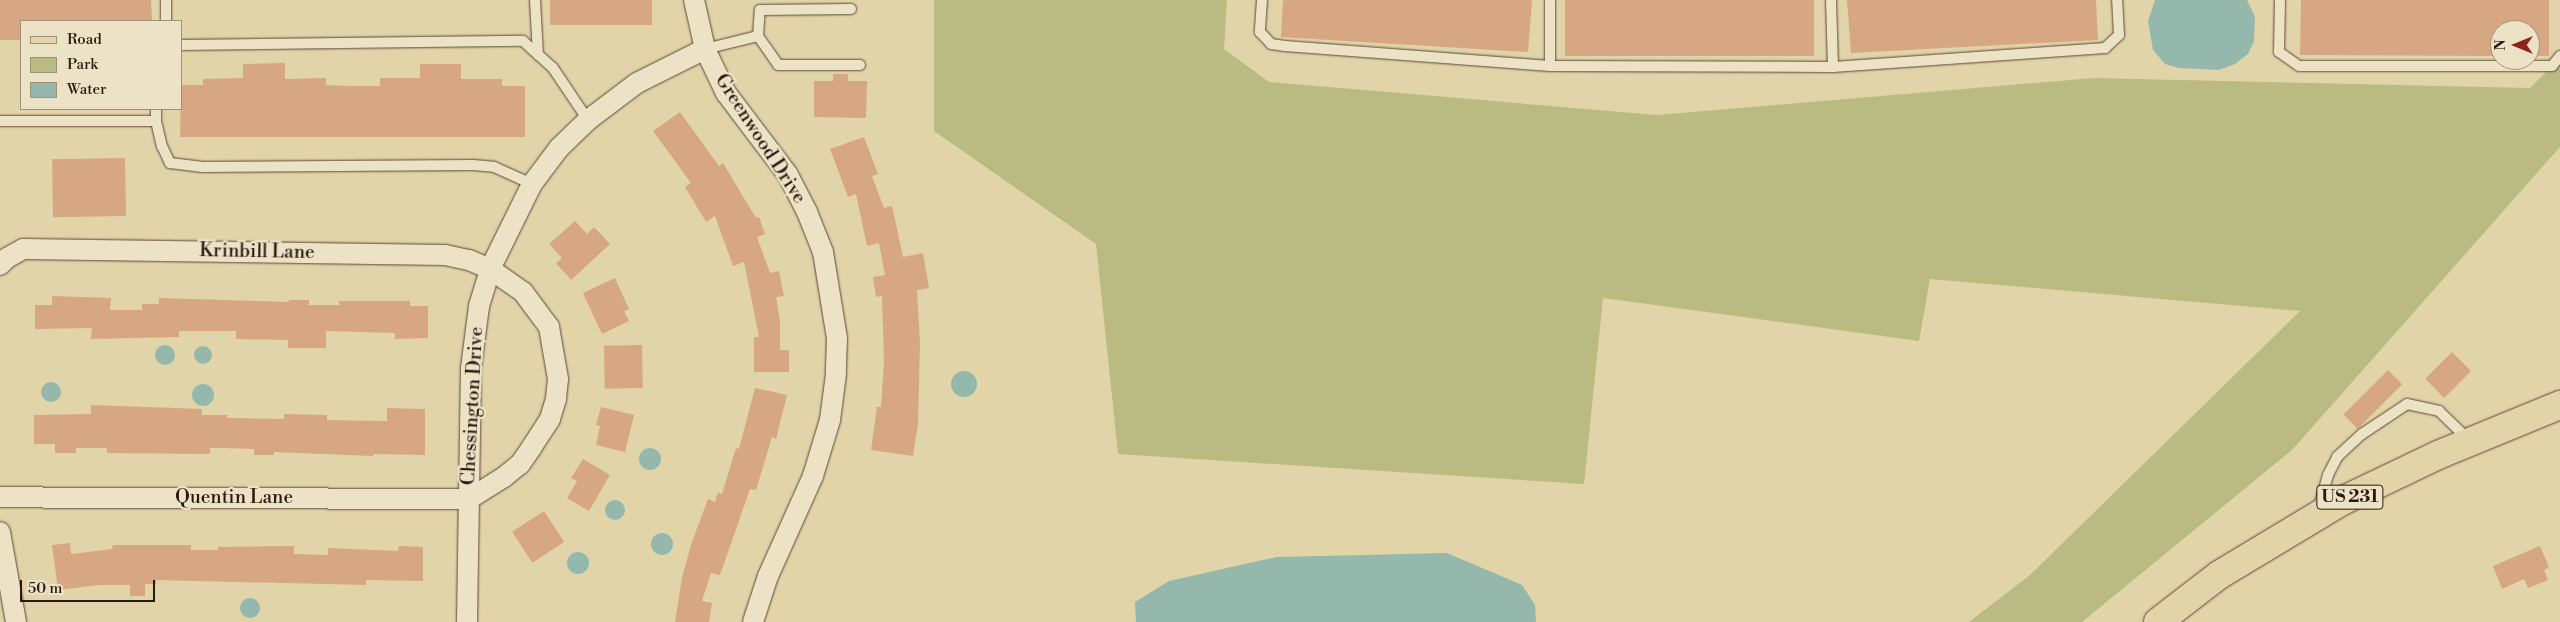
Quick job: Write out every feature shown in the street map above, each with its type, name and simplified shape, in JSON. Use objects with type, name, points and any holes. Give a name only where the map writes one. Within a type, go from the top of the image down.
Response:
[{"type":"main road","name":"US 231","points":[[2158,622],[2219,576],[2353,496],[2470,442],[2560,405]]},
{"type":"street","name":"Greenwood Drive","points":[[694,0],[705,49],[726,93],[788,175],[807,212],[823,252],[836,338],[836,374],[830,420],[813,476],[768,576],[753,622]]},
{"type":"street","name":"Chessington Drive","points":[[468,622],[473,344],[480,306],[490,269],[532,184],[560,148],[588,120],[637,83],[705,49]]},
{"type":"street","name":"Krinbill Lane","points":[[0,265],[7,258],[23,249],[445,255],[469,260],[490,269],[523,292],[549,327],[555,352],[558,379],[556,399],[550,419],[520,464],[504,477],[469,499]]},
{"type":"street","name":"Quentin Lane","points":[[0,497],[469,499]]},
{"type":"street","points":[[0,532],[16,622]]},
{"type":"lane","points":[[166,0],[166,20]]},
{"type":"lane","points":[[535,0],[538,55]]},
{"type":"lane","points":[[1262,0],[1260,32],[1271,44],[1550,66],[1833,67],[2105,48],[2119,35],[2117,0]]},
{"type":"lane","points":[[1550,0],[1550,66]]},
{"type":"lane","points":[[1831,0],[1833,67]]},
{"type":"lane","points":[[2280,0],[2280,52],[2299,66],[2552,66],[2560,56]]},
{"type":"lane","points":[[852,10],[760,10],[758,36],[778,65],[860,65]]},
{"type":"lane","points":[[705,49],[758,36]]},
{"type":"lane","points":[[182,45],[523,41],[554,68],[588,120]]},
{"type":"lane","points":[[156,110],[156,121],[162,146],[170,163],[201,167],[474,165],[494,167],[532,184]]},
{"type":"lane","points":[[0,121],[156,121]]},
{"type":"lane","points":[[2316,517],[2328,475],[2337,457],[2362,434],[2407,404],[2439,411],[2470,442]]},
{"type":"green space","points":[[934,0],[1227,0],[1224,49],[1269,82],[1657,115],[2094,78],[2530,88],[2560,58],[2560,147],[2292,450],[2082,622],[1969,622],[2030,575],[2300,311],[1930,279],[1919,341],[1603,298],[1584,484],[1118,454],[1096,244],[934,131]]},
{"type":"water","points":[[2155,0],[2247,0],[2255,17],[2254,41],[2248,54],[2235,64],[2219,70],[2178,68],[2165,64],[2153,50],[2148,21]]},
{"type":"water","points":[[165,345],[172,348],[175,355],[172,362],[165,365],[158,362],[155,355],[158,348]]},
{"type":"water","points":[[199,346],[207,346],[212,351],[210,362],[199,364],[194,359],[194,351]]},
{"type":"water","points":[[964,371],[973,375],[977,384],[973,393],[964,397],[955,393],[951,384],[955,375]]},
{"type":"water","points":[[47,382],[55,382],[61,388],[61,396],[55,402],[47,402],[41,396],[41,388]]},
{"type":"water","points":[[203,384],[213,391],[214,395],[207,405],[203,406],[193,399],[192,395],[199,385]]},
{"type":"water","points":[[650,448],[660,455],[661,459],[654,469],[650,470],[640,463],[639,459],[646,449]]},
{"type":"water","points":[[615,500],[622,503],[625,510],[622,517],[615,520],[608,517],[605,510],[608,503]]},
{"type":"water","points":[[662,533],[670,536],[673,544],[670,552],[662,555],[654,552],[651,544],[654,536]]},
{"type":"water","points":[[578,552],[586,555],[589,563],[586,571],[578,574],[570,571],[567,563],[570,555]]},
{"type":"water","points":[[1447,553],[1522,585],[1535,605],[1536,622],[1136,622],[1135,602],[1169,581],[1227,568],[1277,557]]},
{"type":"water","points":[[246,598],[254,598],[260,604],[260,612],[254,618],[246,618],[240,612],[240,604]]},
{"type":"building","points":[[0,0],[151,0],[152,20],[20,20],[20,40],[0,40]]},
{"type":"building","points":[[550,0],[652,0],[652,25],[550,25]]},
{"type":"building","points":[[1283,0],[1532,0],[1528,52],[1281,37]]},
{"type":"building","points":[[1565,0],[1814,0],[1814,56],[1565,56]]},
{"type":"building","points":[[1847,0],[2096,0],[2098,40],[1851,53]]},
{"type":"building","points":[[2301,0],[2549,0],[2549,56],[2540,56],[2540,20],[2490,20],[2490,56],[2300,55]]},
{"type":"building","points":[[285,63],[285,79],[326,78],[326,85],[380,86],[380,78],[420,78],[420,64],[461,64],[461,79],[502,79],[502,86],[525,86],[525,137],[180,137],[182,85],[203,85],[203,79],[243,78],[243,64]]},
{"type":"building","points":[[833,74],[848,74],[848,81],[867,81],[866,118],[814,117],[814,81],[833,81]]},
{"type":"building","points":[[680,112],[719,166],[723,163],[756,218],[759,217],[765,234],[757,237],[770,273],[779,271],[784,296],[776,297],[780,321],[780,350],[789,350],[789,372],[754,372],[754,337],[759,337],[744,262],[733,266],[715,216],[706,222],[685,187],[691,183],[653,131]]},
{"type":"building","points":[[864,137],[878,174],[872,176],[884,208],[892,206],[903,257],[923,253],[929,288],[917,290],[920,343],[918,424],[913,456],[871,450],[877,407],[881,407],[884,362],[882,296],[876,297],[873,277],[885,275],[879,243],[867,246],[856,194],[848,197],[830,149]]},
{"type":"building","points":[[125,158],[126,216],[53,217],[52,159]]},
{"type":"building","points":[[575,221],[587,234],[594,227],[610,244],[571,280],[556,263],[562,258],[549,244]]},
{"type":"building","points":[[615,278],[629,309],[624,311],[629,321],[602,334],[583,293]]},
{"type":"building","points":[[52,296],[111,298],[110,310],[142,310],[142,304],[159,304],[159,298],[289,302],[289,300],[309,300],[309,305],[339,305],[339,301],[410,301],[410,306],[428,306],[428,338],[395,339],[395,333],[326,331],[326,348],[288,348],[288,340],[236,339],[236,331],[179,331],[179,337],[91,339],[92,328],[35,329],[35,305],[52,305]]},
{"type":"building","points":[[642,345],[643,388],[605,389],[604,346]]},
{"type":"building","points":[[2452,352],[2471,371],[2444,398],[2425,379]]},
{"type":"building","points":[[2388,370],[2402,384],[2358,429],[2343,415]]},
{"type":"building","points":[[755,388],[787,395],[776,439],[772,437],[756,490],[750,489],[720,575],[711,573],[702,601],[712,603],[709,622],[675,622],[682,577],[692,542],[708,499],[715,502],[718,492],[722,494],[736,448],[739,449]]},
{"type":"building","points":[[91,405],[202,409],[202,415],[227,415],[227,418],[284,419],[284,414],[327,415],[327,420],[387,421],[387,408],[425,409],[425,455],[373,454],[373,456],[274,452],[274,455],[254,455],[254,449],[226,448],[210,448],[210,454],[107,453],[107,448],[76,448],[76,453],[55,453],[55,444],[34,444],[34,415],[91,414]]},
{"type":"building","points":[[601,407],[634,415],[625,452],[596,445],[600,426],[596,425]]},
{"type":"building","points":[[583,459],[610,475],[589,511],[567,498],[577,481],[571,478]]},
{"type":"building","points":[[544,511],[564,542],[532,563],[512,532]]},
{"type":"building","points":[[70,543],[71,554],[112,549],[113,545],[191,545],[191,550],[218,550],[218,547],[294,546],[294,554],[328,555],[328,548],[398,551],[399,546],[423,547],[423,581],[366,580],[366,585],[156,580],[156,584],[145,584],[145,596],[130,596],[130,585],[99,585],[58,590],[52,545]]},
{"type":"building","points":[[2540,546],[2549,567],[2544,570],[2548,580],[2528,588],[2524,579],[2502,589],[2493,566]]}]
